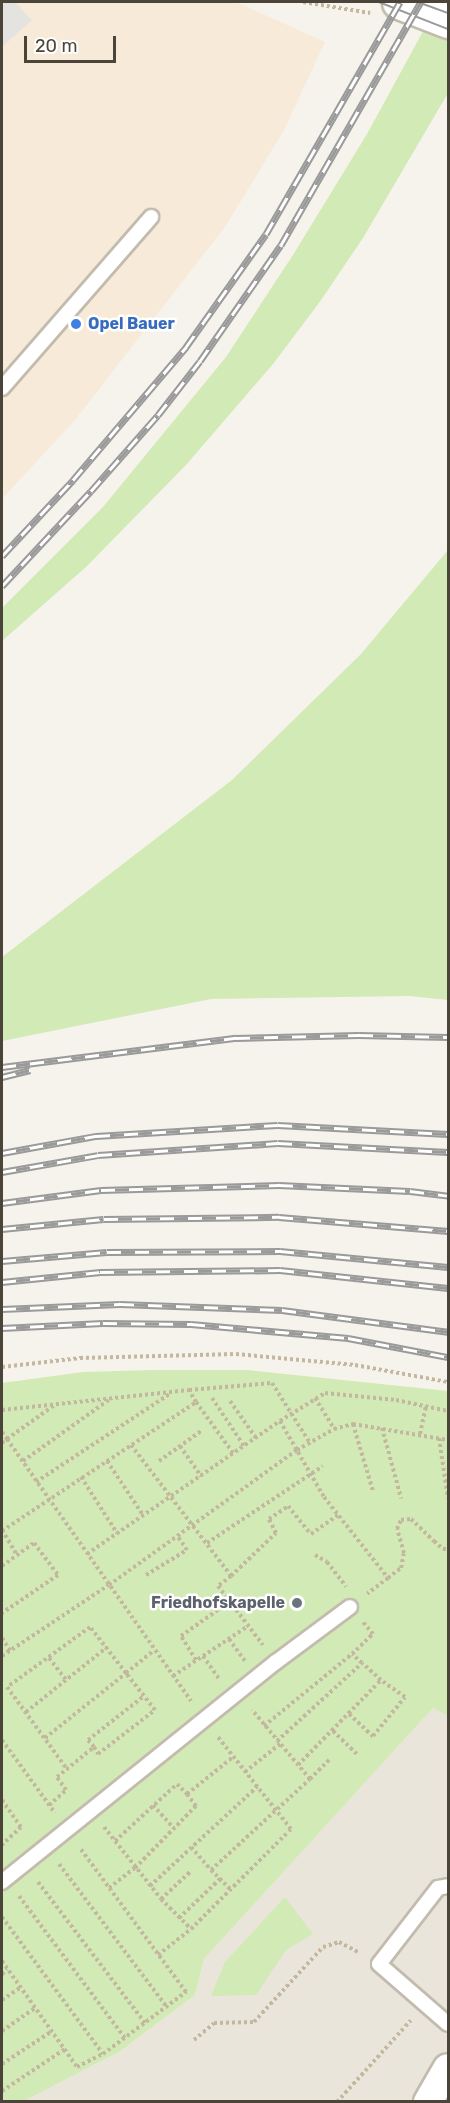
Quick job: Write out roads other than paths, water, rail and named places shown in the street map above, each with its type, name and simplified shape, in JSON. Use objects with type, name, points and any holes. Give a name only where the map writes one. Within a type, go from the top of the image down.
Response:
[{"type":"street","points":[[399,2],[448,21]]},
{"type":"street","points":[[428,2102],[448,2068]]},
{"type":"lane","points":[[2,388],[152,217]]},
{"type":"lane","points":[[4,1880],[276,1662],[354,1604]]},
{"type":"lane","points":[[448,1886],[438,1888],[379,1964],[448,2024]]},
{"type":"tram line","points":[[379,2],[448,29]]},
{"type":"tram line","points":[[418,2],[448,13]]},
{"type":"railway","points":[[2,556],[73,480],[186,347],[266,234],[400,2]]},
{"type":"railway","points":[[2,586],[158,415],[200,361],[281,245],[421,2]]},
{"type":"railway","points":[[2,1067],[236,1038],[359,1035],[448,1037]]},
{"type":"railway","points":[[2,1077],[30,1070]]},
{"type":"railway","points":[[2,1153],[96,1136],[278,1125],[448,1134]]},
{"type":"railway","points":[[2,1172],[98,1155],[278,1143],[448,1152]]},
{"type":"railway","points":[[2,1203],[101,1190],[279,1185],[410,1191],[448,1196]]},
{"type":"railway","points":[[2,1229],[104,1219],[279,1217],[448,1231]]},
{"type":"railway","points":[[2,1261],[107,1252],[280,1251],[448,1267]]},
{"type":"railway","points":[[2,1282],[100,1272],[280,1270],[448,1288]]},
{"type":"railway","points":[[2,1309],[120,1304],[282,1310],[448,1332]]},
{"type":"railway","points":[[2,1328],[103,1323],[191,1324],[348,1338],[448,1357]]},
{"type":"place","name":"Opel Bauer","points":[[76,324]]},
{"type":"place","name":"Friedhofskapelle","points":[[297,1603]]}]
